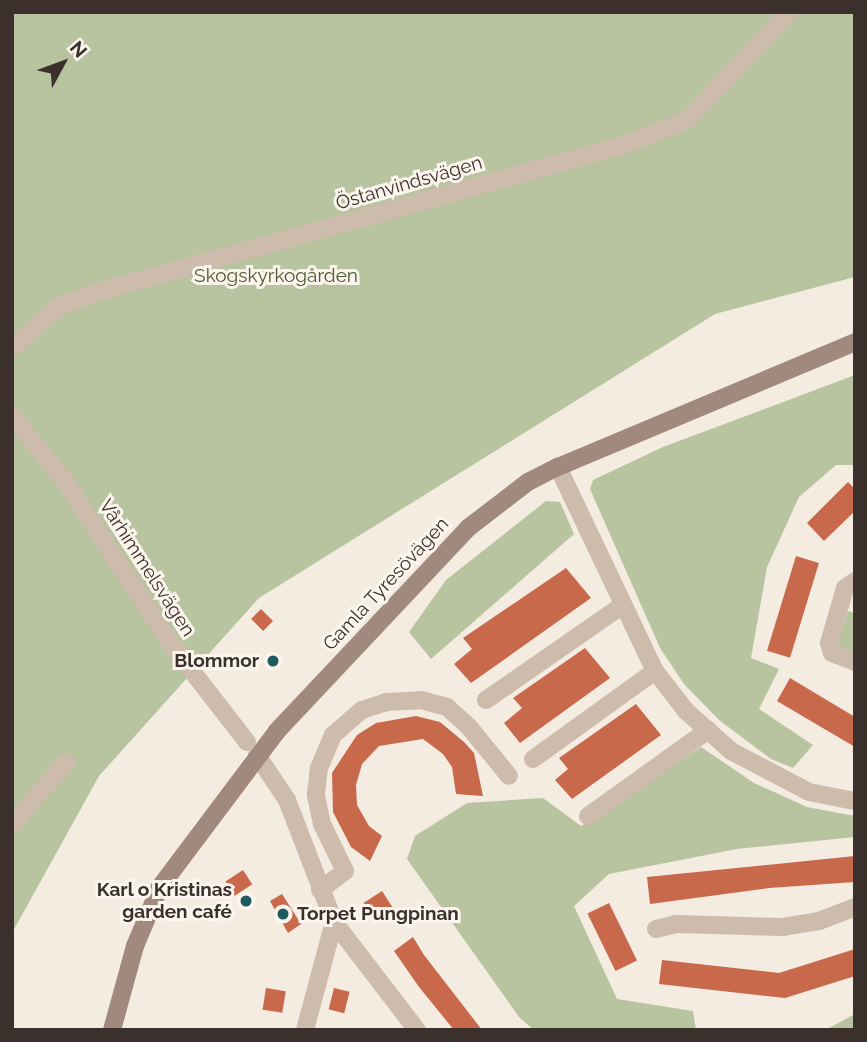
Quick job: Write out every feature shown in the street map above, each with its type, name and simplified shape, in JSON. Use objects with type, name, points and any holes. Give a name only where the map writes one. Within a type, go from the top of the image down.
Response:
[{"type":"street","name":"Östanvindsvägen","points":[[12,348],[60,306],[94,293],[615,147],[687,120],[789,12]]},
{"type":"street","name":"Gamla Tyresövägen","points":[[112,1030],[135,946],[160,887],[252,748],[468,528],[528,482],[558,467],[855,342]]},
{"type":"street","name":"Vårhimmelsvägen","points":[[12,416],[65,481],[171,644],[252,748],[287,800],[334,922],[417,1030]]},
{"type":"street","points":[[558,467],[621,606],[655,671],[708,730],[731,751],[809,792],[855,801]]},
{"type":"street","points":[[855,581],[845,588],[829,643],[832,653],[855,662]]},
{"type":"street","points":[[486,700],[621,606]]},
{"type":"street","points":[[533,760],[655,671]]},
{"type":"street","points":[[320,890],[345,872],[322,824],[316,795],[319,768],[333,735],[362,710],[387,702],[421,700],[447,707],[469,727],[509,776]]},
{"type":"street","points":[[588,816],[708,730]]},
{"type":"street","points":[[12,825],[66,762]]},
{"type":"street","points":[[656,929],[676,924],[782,927],[819,920],[855,907]]},
{"type":"street","points":[[305,1030],[334,922]]},
{"type":"green space","name":"Skogskyrkogården","points":[[12,12],[855,12],[855,277],[715,314],[259,598],[99,776],[12,933]]},
{"type":"green space","points":[[855,375],[855,465],[836,465],[799,497],[767,567],[751,658],[779,669],[759,709],[813,745],[793,768],[771,759],[719,720],[684,684],[660,648],[590,489],[593,480],[663,447]]},
{"type":"green space","points":[[546,501],[560,502],[574,534],[431,659],[409,632],[446,580]]},
{"type":"green space","points":[[848,611],[855,613],[855,657],[835,650]]},
{"type":"green space","points":[[701,747],[754,783],[807,807],[855,816],[855,837],[737,849],[609,874],[574,906],[617,999],[693,1011],[696,1030],[534,1030],[519,1017],[407,859],[415,836],[467,803],[543,798],[581,826]]},
{"type":"green space","points":[[855,1014],[855,1030],[825,1030]]},
{"type":"building","points":[[848,482],[855,489],[855,511],[824,541],[807,523]]},
{"type":"building","points":[[796,556],[819,563],[790,658],[767,651]]},
{"type":"building","points":[[566,568],[591,598],[471,683],[454,664],[472,649],[463,638]]},
{"type":"building","points":[[261,609],[273,621],[263,631],[251,619]]},
{"type":"building","points":[[585,648],[610,678],[520,743],[504,723],[522,708],[513,698]]},
{"type":"building","points":[[790,678],[855,717],[855,747],[777,701]]},
{"type":"building","points":[[636,704],[661,735],[572,799],[555,780],[568,769],[559,758]]},
{"type":"building","points":[[416,716],[440,722],[474,753],[483,796],[456,794],[452,767],[443,754],[423,739],[379,746],[362,764],[356,785],[357,805],[369,826],[382,836],[370,861],[351,847],[333,812],[332,773],[357,735],[376,723]]},
{"type":"building","points":[[855,856],[855,882],[769,888],[650,904],[647,877]]},
{"type":"building","points":[[243,870],[252,884],[235,896],[225,881]]},
{"type":"building","points":[[382,891],[395,911],[377,923],[364,903]]},
{"type":"building","name":"Torpet Pungpinan","points":[[282,894],[301,924],[288,933],[270,901]]},
{"type":"building","points":[[609,903],[637,961],[615,971],[587,914]]},
{"type":"building","points":[[413,937],[482,1030],[454,1030],[419,987],[394,951]]},
{"type":"building","points":[[855,949],[855,976],[785,998],[659,984],[662,960],[779,973]]},
{"type":"building","points":[[266,988],[286,991],[282,1013],[263,1010]]},
{"type":"building","points":[[334,988],[350,992],[344,1013],[329,1009]]},
{"type":"place","name":"Blommor","points":[[273,661]]},
{"type":"place","name":"Karl o Kristinas garden café","points":[[246,901]]},
{"type":"place","name":"Torpet Pungpinan","points":[[283,914]]}]
